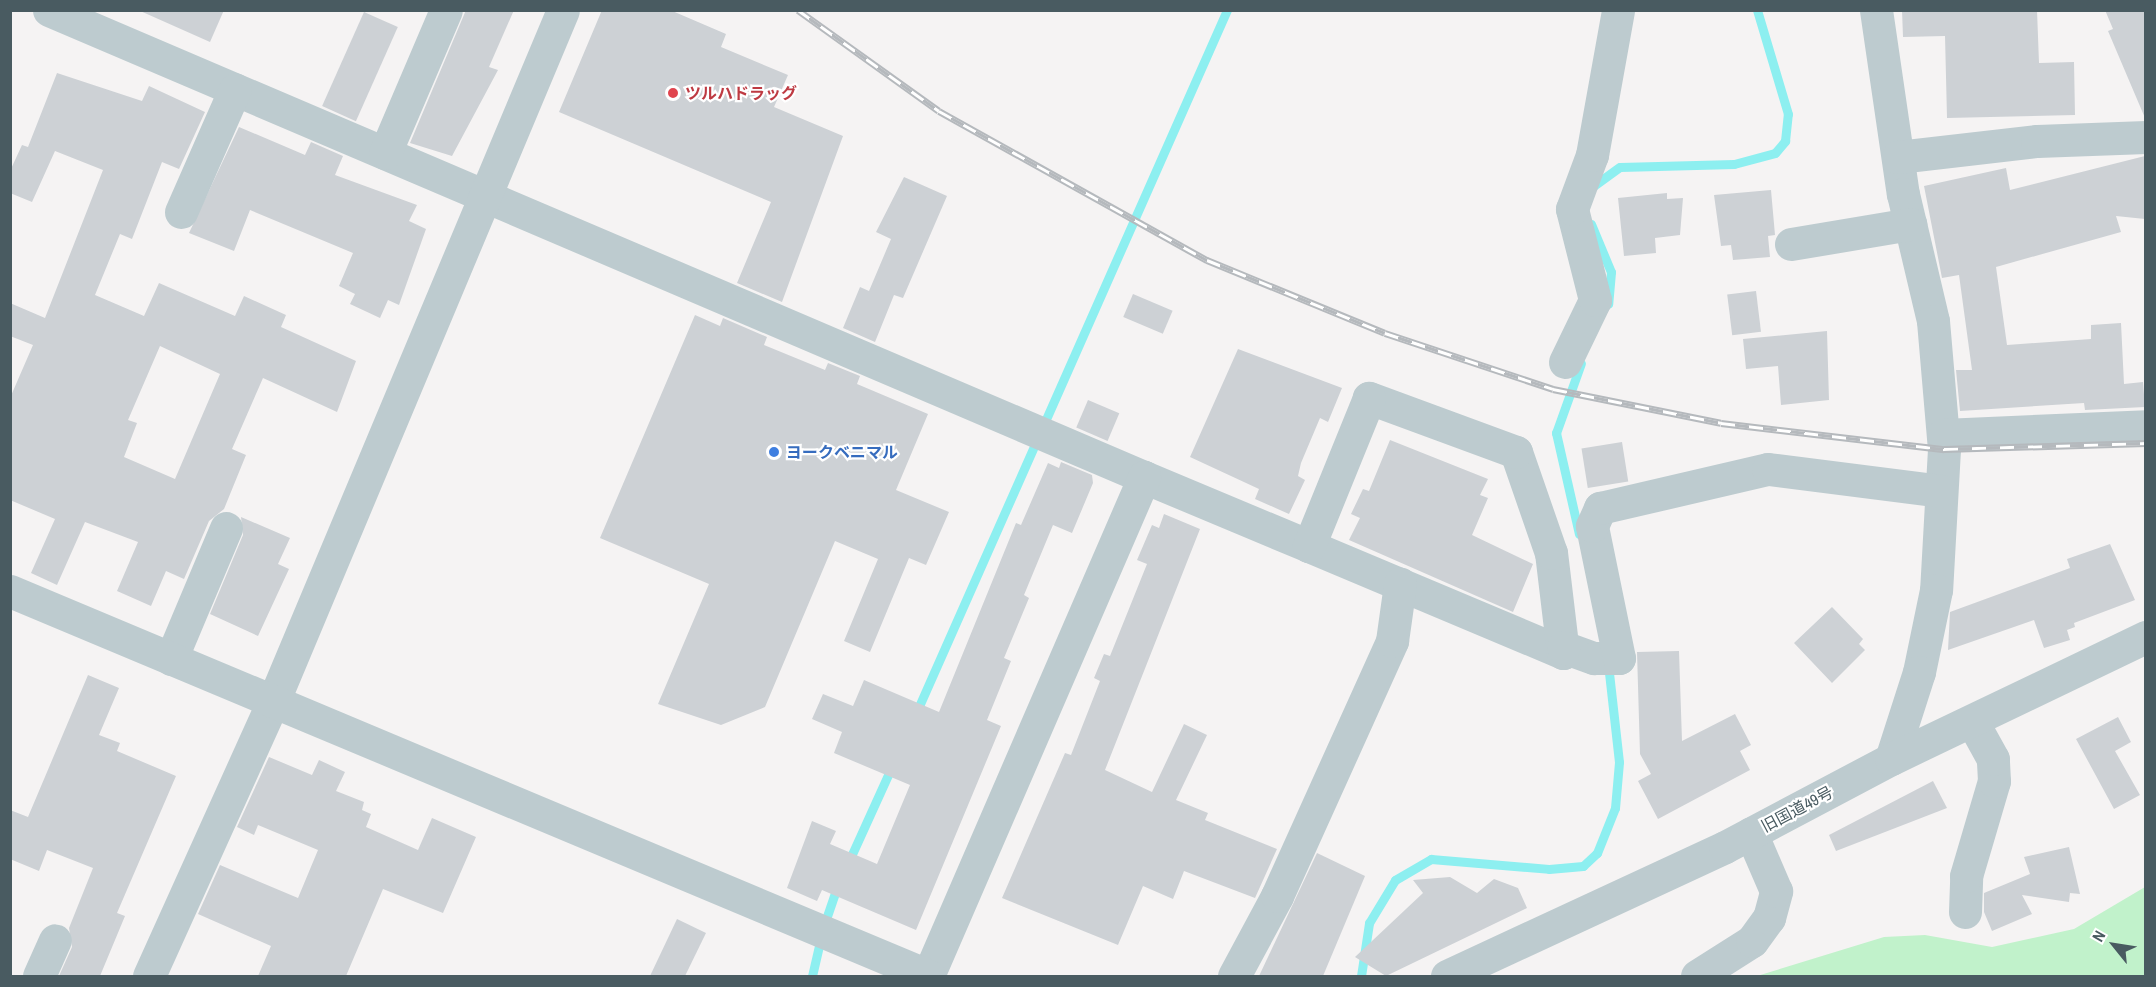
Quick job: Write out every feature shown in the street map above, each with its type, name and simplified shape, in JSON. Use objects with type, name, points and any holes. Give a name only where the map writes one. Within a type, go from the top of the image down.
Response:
[{"type":"street","points":[[386,153],[446,10]]},
{"type":"street","points":[[149,976],[273,702],[563,10]]},
{"type":"street","points":[[1565,362],[1594,300],[1572,209],[1592,155],[1618,10]]},
{"type":"street","points":[[1876,10],[1910,224],[1934,321],[1943,435],[1936,590],[1919,672],[1891,759]]},
{"type":"street","points":[[64,14],[1144,477],[1563,653],[1551,553],[1516,452],[1369,398],[1309,546]]},
{"type":"street","points":[[181,212],[236,89]]},
{"type":"street","points":[[1898,157],[2037,141],[2145,137]]},
{"type":"street","points":[[1791,244],[1910,224]]},
{"type":"street","points":[[1943,435],[2145,426]]},
{"type":"street","points":[[1563,647],[1607,658],[1592,526],[1600,508],[1768,469],[1941,491]]},
{"type":"street","points":[[10,591],[928,976],[1144,477]]},
{"type":"street","points":[[171,659],[226,528]]},
{"type":"street","points":[[1234,976],[1277,896],[1392,642],[1400,584]]},
{"type":"street","name":"旧国道49号","points":[[1447,976],[1751,833],[1891,759],[2145,637]]},
{"type":"street","points":[[1965,912],[1966,876],[1994,781],[1993,759],[1972,721]]},
{"type":"street","points":[[1697,976],[1752,941],[1769,918],[1776,891],[1751,833]]},
{"type":"street","points":[[39,976],[55,940]]},
{"type":"green space","points":[[2145,887],[2145,976],[1757,976],[1884,937],[1925,935],[1992,947],[2074,929]]},
{"type":"building","points":[[138,10],[224,10],[210,42]]},
{"type":"building","points":[[466,10],[514,10],[489,67],[498,70],[452,156],[410,143]]},
{"type":"building","name":"ツルハドラッグ","points":[[602,10],[670,10],[726,34],[721,47],[788,75],[774,107],[843,136],[782,302],[737,283],[771,202],[559,112]]},
{"type":"building","points":[[1902,10],[2037,10],[2039,63],[2074,62],[2075,115],[1947,118],[1945,36],[1903,37]]},
{"type":"building","points":[[2105,10],[2145,10],[2145,118],[2108,31],[2113,29]]},
{"type":"building","points":[[364,12],[398,27],[356,121],[322,106]]},
{"type":"building","points":[[57,73],[142,101],[149,86],[205,112],[179,169],[162,162],[132,239],[120,234],[95,295],[144,316],[159,283],[235,316],[244,296],[286,315],[281,327],[356,361],[337,412],[263,378],[232,449],[246,455],[224,509],[209,521],[184,579],[166,571],[151,606],[117,591],[138,542],[85,522],[57,585],[31,573],[55,519],[10,500],[10,398],[33,345],[10,336],[10,303],[45,318],[103,170],[55,151],[32,202],[10,193],[10,171],[22,145],[28,147]],"holes":[[[160,346],[220,374],[175,479],[124,457],[137,423],[128,420]]]},
{"type":"building","points":[[239,127],[305,155],[311,142],[343,156],[335,175],[417,205],[409,221],[426,229],[399,305],[388,300],[380,318],[350,304],[355,294],[339,286],[353,253],[250,210],[234,251],[189,233]]},
{"type":"building","points":[[2145,156],[2145,219],[2116,216],[2121,232],[1996,267],[2007,345],[2091,339],[2091,325],[2121,323],[2124,384],[2143,382],[2145,407],[2085,410],[2084,403],[1960,411],[1956,370],[1972,370],[1959,275],[1942,278],[1924,186],[2006,168],[2010,190]]},
{"type":"building","points":[[904,177],[947,196],[903,298],[894,295],[875,342],[843,328],[860,287],[869,291],[891,239],[876,232]]},
{"type":"building","points":[[1771,190],[1775,235],[1768,236],[1770,257],[1733,260],[1731,245],[1721,246],[1714,195]]},
{"type":"building","points":[[1667,193],[1667,199],[1683,198],[1680,235],[1655,238],[1656,253],[1624,256],[1618,198]]},
{"type":"building","points":[[1756,291],[1761,332],[1732,335],[1727,295]]},
{"type":"building","points":[[1133,294],[1173,311],[1163,334],[1123,317]]},
{"type":"building","name":"ヨークベニマル","points":[[695,315],[720,326],[723,318],[767,337],[764,345],[825,370],[828,363],[860,376],[857,384],[928,414],[896,490],[949,512],[926,565],[909,558],[870,652],[844,641],[878,559],[835,541],[765,707],[721,725],[658,704],[709,584],[600,538]]},
{"type":"building","points":[[1827,331],[1829,400],[1781,405],[1778,366],[1746,369],[1743,339]]},
{"type":"building","points":[[1238,349],[1342,388],[1328,422],[1320,418],[1301,463],[1298,476],[1305,480],[1289,514],[1255,499],[1259,489],[1190,457]]},
{"type":"building","points":[[1088,400],[1119,413],[1108,441],[1076,428]]},
{"type":"building","points":[[1390,440],[1488,479],[1480,495],[1488,498],[1472,535],[1533,564],[1513,612],[1349,540],[1360,518],[1351,514],[1363,489],[1369,491]]},
{"type":"building","points":[[1622,442],[1628,482],[1588,488],[1582,448]]},
{"type":"building","points":[[1061,462],[1092,475],[1093,483],[1072,533],[1053,525],[1024,595],[1029,598],[1004,658],[1011,661],[987,720],[1001,726],[916,930],[822,890],[817,901],[787,888],[812,821],[836,831],[830,844],[877,864],[910,785],[834,753],[842,732],[812,719],[823,694],[853,706],[864,680],[939,712],[1016,523],[1021,525],[1048,463],[1059,468]]},
{"type":"building","points":[[1164,514],[1200,529],[1105,770],[1152,792],[1184,724],[1207,735],[1176,800],[1208,813],[1205,820],[1277,849],[1255,898],[1184,871],[1173,899],[1143,886],[1118,945],[1002,898],[1065,753],[1071,755],[1100,681],[1094,678],[1104,654],[1110,656],[1147,564],[1137,560],[1152,525],[1159,528]]},
{"type":"building","points":[[241,517],[290,538],[278,564],[289,569],[258,636],[210,614],[243,535]]},
{"type":"building","points":[[2110,544],[2135,600],[2074,623],[2075,627],[2067,630],[2070,640],[2044,648],[2034,620],[1948,650],[1950,612],[2070,568],[2067,559]]},
{"type":"building","points":[[1832,607],[1863,639],[1859,644],[1865,650],[1832,683],[1794,643]]},
{"type":"building","points":[[1679,651],[1682,741],[1735,714],[1751,745],[1740,751],[1750,770],[1658,819],[1638,781],[1651,774],[1640,754],[1637,652]]},
{"type":"building","points":[[88,675],[119,688],[99,735],[120,743],[117,751],[176,776],[117,913],[125,916],[100,976],[59,976],[72,947],[69,928],[93,868],[47,850],[39,871],[10,859],[10,810],[28,817]]},
{"type":"building","points":[[2118,717],[2131,742],[2115,751],[2140,795],[2114,809],[2076,739]]},
{"type":"building","points":[[269,757],[312,775],[319,760],[345,772],[336,791],[364,802],[362,810],[371,814],[366,827],[418,850],[432,818],[476,837],[443,913],[383,889],[346,976],[258,976],[271,946],[198,914],[220,865],[298,898],[318,850],[258,825],[254,835],[237,827]]},
{"type":"building","points":[[1933,781],[1947,808],[1836,851],[1829,835]]},
{"type":"building","points":[[2069,847],[2080,894],[2070,893],[2069,902],[2022,895],[2032,914],[1992,931],[1984,912],[1984,893],[2030,874],[2024,857]]},
{"type":"building","points":[[1317,853],[1365,876],[1323,976],[1259,976]]},
{"type":"building","points":[[1450,877],[1477,893],[1494,879],[1518,888],[1527,908],[1386,976],[1355,957],[1423,893],[1413,880]]},
{"type":"building","points":[[677,919],[706,933],[685,976],[650,976]]},
{"type":"waterway","points":[[916,713],[1227,10]]},
{"type":"waterway","points":[[1592,187],[1620,167],[1734,164],[1775,153],[1785,141],[1788,114],[1757,10]]},
{"type":"waterway","points":[[1591,224],[1611,272],[1608,304]]},
{"type":"waterway","points":[[1579,534],[1556,433],[1581,363]]},
{"type":"waterway","points":[[1361,976],[1369,923],[1395,880],[1431,859],[1549,869],[1583,866],[1597,853],[1615,808],[1619,762],[1608,664]]},
{"type":"waterway","points":[[848,863],[892,766]]},
{"type":"waterway","points":[[824,925],[838,884]]},
{"type":"waterway","points":[[812,976],[821,938]]},
{"type":"railway","points":[[798,10],[939,111],[1207,260],[1385,333],[1553,389],[1721,423],[1944,449],[2146,443]]},
{"type":"place","name":"ツルハドラッグ","points":[[673,93]]},
{"type":"place","name":"ヨークベニマル","points":[[774,452]]}]
